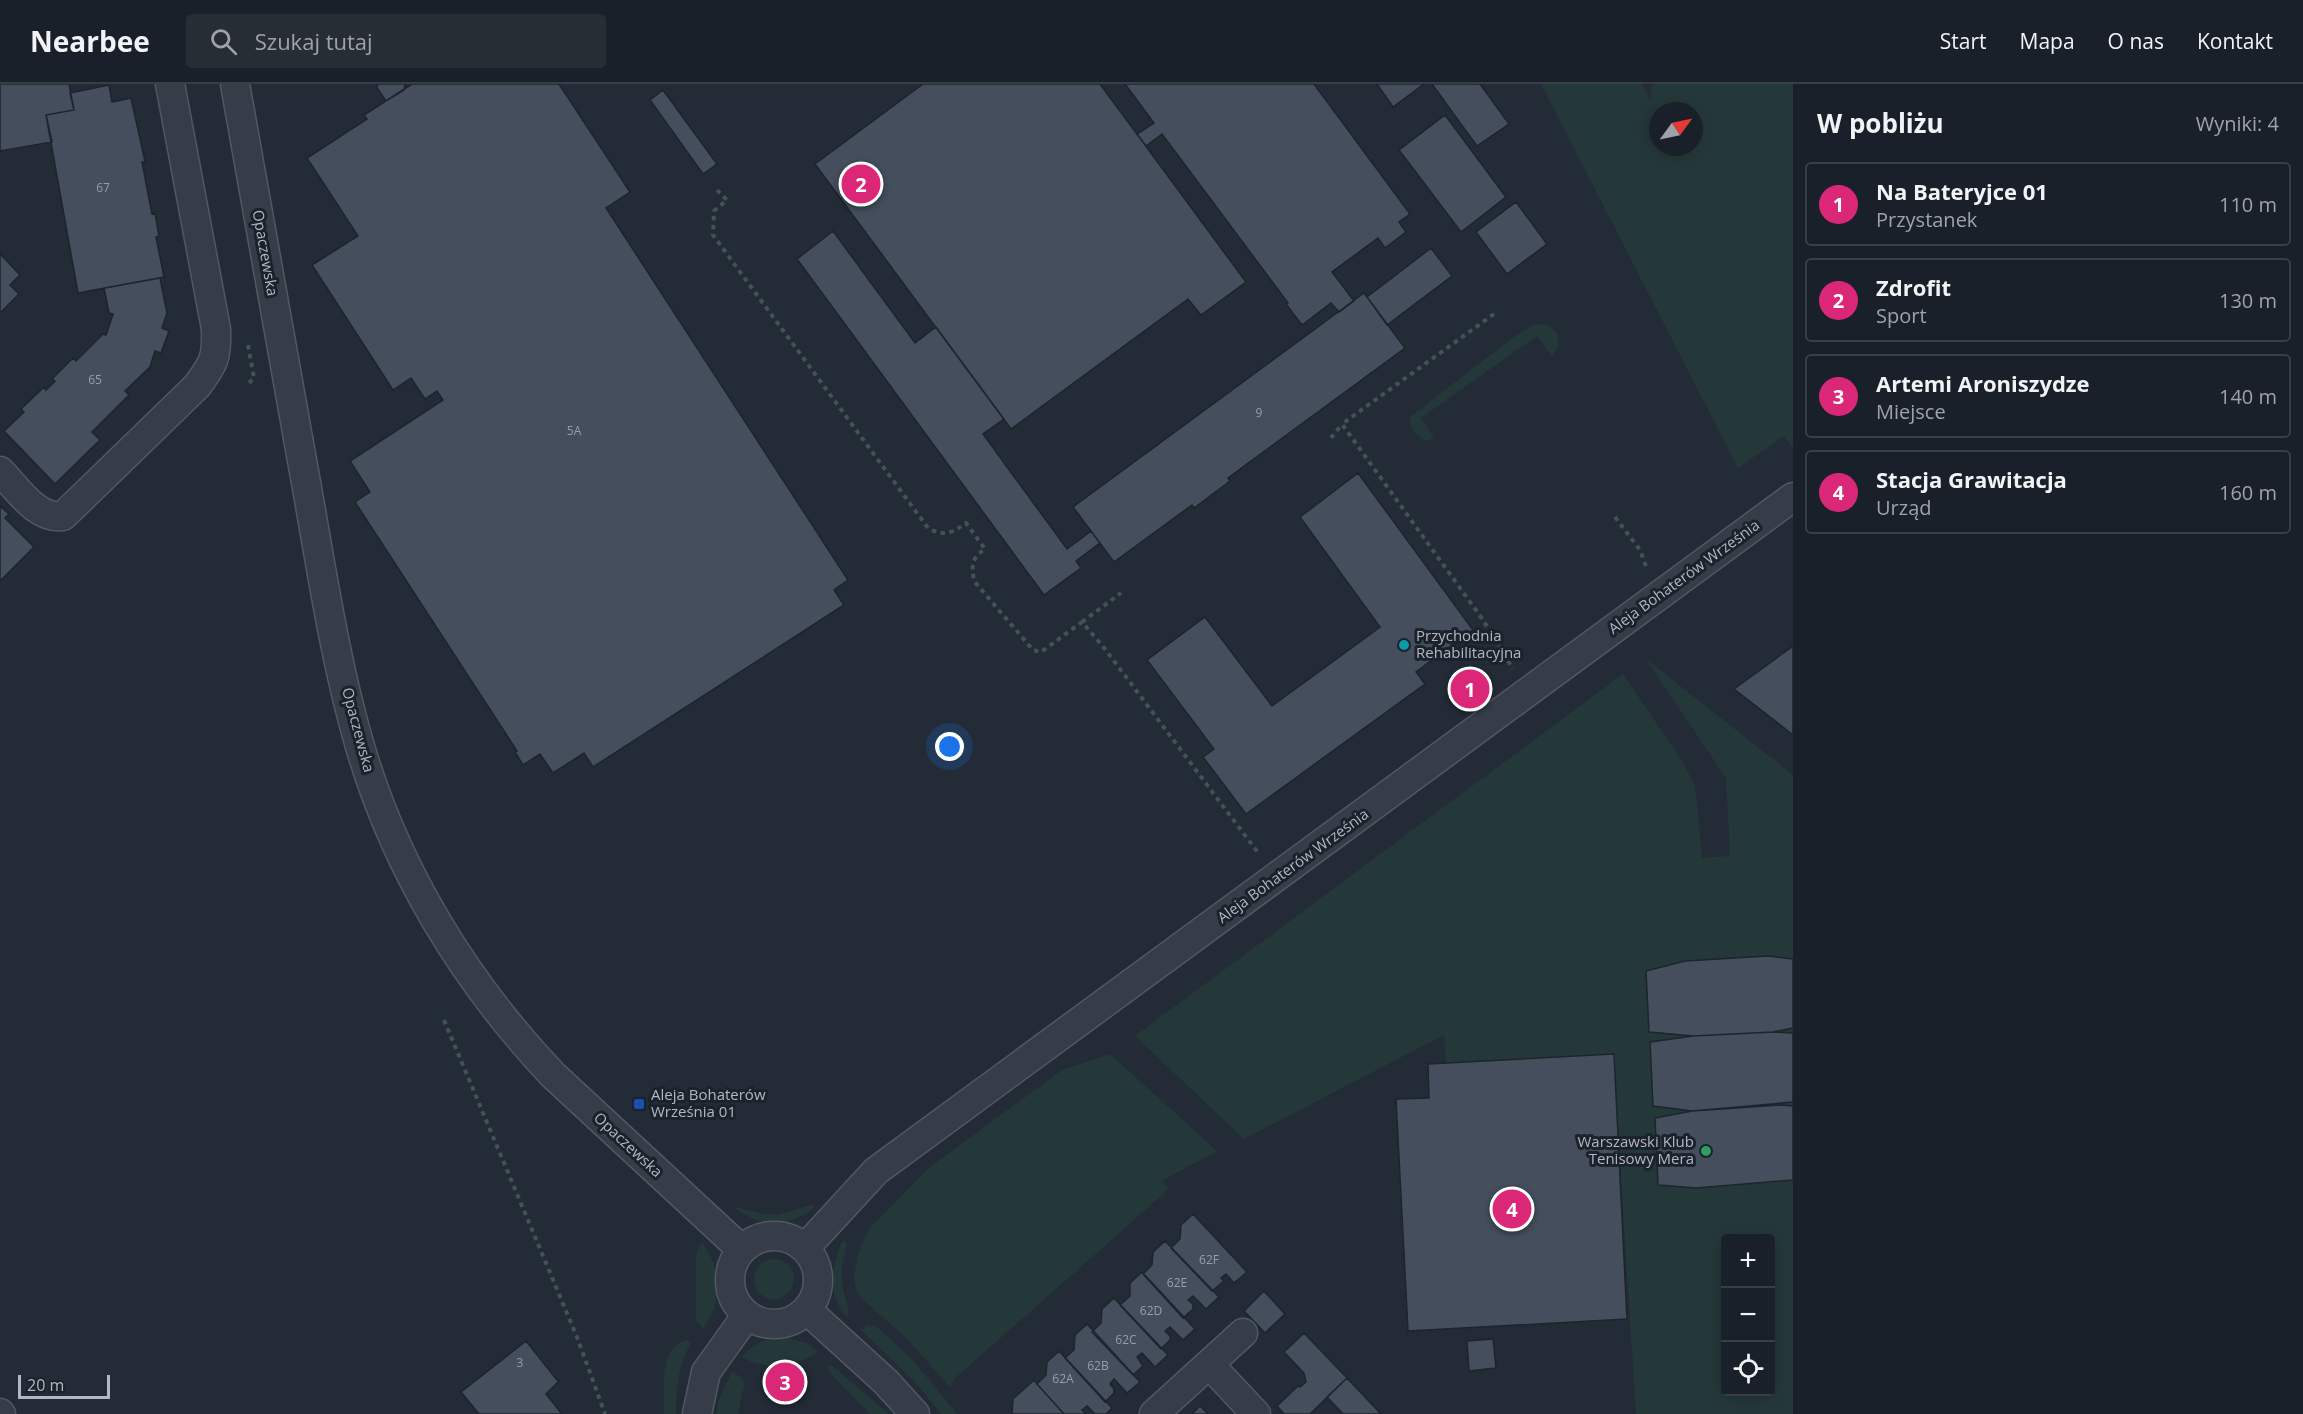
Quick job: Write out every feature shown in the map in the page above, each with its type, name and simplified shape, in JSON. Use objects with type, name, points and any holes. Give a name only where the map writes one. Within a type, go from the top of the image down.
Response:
[{"type":"street","points":[[0,471],[39,511],[51,518],[63,516],[197,386],[213,365],[217,352],[216,329],[170,84]]},
{"type":"street","name":"Opaczewska","points":[[235,84],[334,636],[359,742],[378,801],[413,877],[449,944],[484,995],[553,1075],[741,1250]]},
{"type":"street","name":"Aleja Bohaterów Września","points":[[805,1248],[876,1171],[1793,497]]},
{"type":"street","points":[[766,1236],[780,1236],[794,1240],[805,1248],[818,1272],[815,1298],[807,1310],[797,1318],[784,1323],[759,1322],[747,1315],[737,1304],[731,1291],[730,1276],[733,1262],[741,1250],[753,1241],[766,1236]]},
{"type":"street","points":[[807,1310],[886,1382],[915,1414]]},
{"type":"street","points":[[697,1414],[706,1372],[747,1315]]},
{"type":"street","points":[[1154,1414],[1243,1334]]},
{"type":"street","points":[[1209,1364],[1256,1414]]},
{"type":"path","points":[[717,190],[727,200],[714,211],[713,235],[928,528],[938,533],[951,534],[966,523],[985,549],[976,554],[971,567],[974,580],[1033,650],[1041,652],[1121,593]]},
{"type":"path","points":[[1331,438],[1342,424],[1494,314]]},
{"type":"path","points":[[248,384],[254,378],[250,361]]},
{"type":"path","points":[[1342,424],[1483,620],[1517,675]]},
{"type":"path","points":[[1615,517],[1640,550],[1647,565],[1647,574]]},
{"type":"path","points":[[1082,622],[1105,649],[1264,862]]},
{"type":"path","points":[[444,1020],[576,1337],[605,1414]]},
{"type":"shaded area","points":[[1541,84],[1642,84],[1650,100],[1652,84],[1793,84],[1793,448],[1784,436],[1738,468]]},
{"type":"shaded area","points":[[1540,324],[1550,326],[1557,333],[1559,346],[1552,356],[1537,336],[1421,418],[1434,438],[1427,441],[1414,432],[1410,417],[1515,336],[1531,326]]},
{"type":"shaded area","points":[[1646,659],[1793,775],[1793,1414],[1636,1414],[1613,1054],[1446,1063],[1444,1035],[1244,1139],[1135,1036],[1623,674],[1684,764],[1695,786],[1702,858],[1730,856],[1726,778]]},
{"type":"shaded area","points":[[1110,1054],[1217,1151],[1162,1181],[1169,1189],[954,1379],[950,1387],[906,1338],[862,1299],[856,1289],[854,1278],[858,1253],[869,1229],[930,1167],[1062,1070]]},
{"type":"shaded area","points":[[812,1205],[814,1208],[795,1219],[774,1222],[753,1218],[734,1207],[777,1215]]},
{"type":"shaded area","points":[[843,1240],[847,1244],[842,1278],[848,1318],[836,1300],[833,1280],[836,1260]]},
{"type":"shaded area","points":[[702,1242],[713,1262],[717,1285],[714,1308],[703,1329],[696,1320],[696,1261],[697,1251]]},
{"type":"shaded area","points":[[774,1259],[788,1265],[794,1279],[788,1293],[774,1299],[760,1293],[754,1279],[760,1265]]},
{"type":"shaded area","points":[[867,1325],[876,1326],[912,1359],[957,1414],[941,1414],[917,1384],[861,1330]]},
{"type":"shaded area","points":[[783,1337],[806,1343],[818,1351],[801,1361],[780,1366],[759,1364],[741,1356],[760,1342]]},
{"type":"shaded area","points":[[687,1340],[691,1343],[683,1359],[679,1377],[676,1414],[664,1414],[667,1361],[677,1345]]},
{"type":"shaded area","points":[[831,1364],[889,1414],[870,1414],[829,1372],[828,1367]]},
{"type":"shaded area","points":[[732,1371],[743,1379],[744,1385],[738,1414],[716,1414],[718,1402]]},
{"type":"building","points":[[0,84],[69,84],[74,110],[46,115],[52,142],[0,151]]},
{"type":"building","points":[[378,84],[405,84],[404,90],[386,101],[377,88]]},
{"type":"building","points":[[412,84],[559,84],[630,192],[606,208],[848,580],[834,590],[844,605],[593,767],[584,753],[553,773],[540,754],[523,765],[515,752],[517,751],[355,502],[370,492],[350,461],[443,400],[437,391],[425,399],[411,378],[393,390],[312,265],[358,236],[307,158],[367,119],[364,115]]},
{"type":"building","points":[[923,84],[1100,84],[1246,282],[1201,315],[1188,299],[1011,429],[815,164]]},
{"type":"building","points":[[1125,84],[1314,84],[1410,214],[1399,222],[1406,232],[1385,248],[1378,238],[1332,272],[1354,301],[1339,312],[1331,303],[1302,325],[1162,134],[1146,146],[1137,134],[1154,123]]},
{"type":"building","points":[[1377,84],[1424,84],[1393,107]]},
{"type":"building","points":[[1432,84],[1480,84],[1509,124],[1477,146]]},
{"type":"building","points":[[109,85],[112,102],[131,98],[145,162],[142,162],[152,214],[155,213],[159,236],[156,237],[164,277],[78,293],[46,115],[74,110],[70,93]]},
{"type":"building","points":[[663,90],[717,164],[703,174],[650,100]]},
{"type":"building","points":[[1445,115],[1506,197],[1461,232],[1399,150]]},
{"type":"building","points":[[1516,202],[1547,244],[1507,274],[1476,232]]},
{"type":"building","points":[[833,231],[915,343],[936,327],[1004,419],[983,434],[1067,549],[1091,531],[1100,543],[1076,561],[1081,568],[1044,595],[797,259]]},
{"type":"building","points":[[1431,248],[1452,276],[1387,325],[1367,297]]},
{"type":"building","points":[[0,254],[20,275],[10,285],[19,294],[0,313]]},
{"type":"building","points":[[160,278],[167,313],[162,328],[169,331],[161,353],[155,351],[150,367],[125,391],[129,395],[92,432],[100,440],[55,484],[4,431],[24,412],[21,409],[44,387],[46,390],[55,381],[52,379],[73,358],[76,361],[103,334],[106,335],[113,314],[109,313],[104,288]]},
{"type":"building","points":[[1364,293],[1405,348],[1228,478],[1230,481],[1194,508],[1192,505],[1114,562],[1073,507]]},
{"type":"building","name":"Przychodnia Rehabilitacyjna","points":[[1358,473],[1473,630],[1416,672],[1425,684],[1246,814],[1203,757],[1214,749],[1147,660],[1205,617],[1272,706],[1380,627],[1300,517]]},
{"type":"building","points":[[0,506],[9,514],[5,518],[34,547],[0,581]]},
{"type":"building","points":[[1793,646],[1793,733],[1792,734],[1734,689]]},
{"type":"building","points":[[1768,956],[1793,959],[1793,1028],[1773,1032],[1693,1036],[1649,1032],[1646,971],[1685,961]]},
{"type":"building","points":[[1793,1033],[1793,1102],[1692,1111],[1653,1106],[1650,1042],[1693,1036]]},
{"type":"building","points":[[1614,1054],[1627,1319],[1408,1331],[1396,1099],[1429,1098],[1428,1064]]},
{"type":"building","points":[[1793,1106],[1793,1180],[1696,1188],[1658,1185],[1655,1118],[1692,1111]]},
{"type":"building","points":[[1193,1214],[1247,1272],[1234,1283],[1226,1274],[1221,1278],[1224,1281],[1212,1291],[1171,1248],[1180,1239],[1181,1225]]},
{"type":"building","points":[[1165,1241],[1219,1297],[1206,1309],[1193,1296],[1188,1300],[1193,1304],[1193,1309],[1183,1318],[1143,1274],[1152,1265],[1153,1252]]},
{"type":"building","points":[[1142,1272],[1195,1329],[1183,1340],[1170,1327],[1165,1331],[1170,1336],[1170,1340],[1161,1349],[1120,1305],[1130,1296],[1130,1283]]},
{"type":"building","points":[[1264,1291],[1285,1314],[1265,1333],[1244,1311]]},
{"type":"building","points":[[1114,1298],[1168,1355],[1155,1367],[1142,1353],[1137,1357],[1143,1366],[1133,1375],[1092,1332],[1101,1323],[1102,1309]]},
{"type":"building","points":[[1087,1324],[1140,1382],[1127,1393],[1114,1379],[1110,1384],[1114,1393],[1105,1402],[1065,1358],[1074,1350],[1075,1335]]},
{"type":"building","points":[[1304,1333],[1347,1378],[1310,1414],[1284,1414],[1277,1406],[1298,1386],[1306,1382],[1304,1373],[1284,1352]]},
{"type":"building","points":[[1493,1339],[1496,1368],[1469,1371],[1467,1341]]},
{"type":"building","points":[[526,1341],[559,1381],[546,1394],[562,1414],[479,1414],[461,1392]]},
{"type":"building","points":[[1059,1351],[1112,1408],[1106,1414],[1095,1414],[1087,1406],[1082,1410],[1086,1414],[1064,1414],[1037,1384],[1046,1375],[1047,1362]]},
{"type":"building","points":[[1347,1378],[1381,1414],[1343,1414],[1327,1397]]},
{"type":"building","points":[[1034,1380],[1064,1414],[1012,1414],[1013,1399]]},
{"type":"building","points":[[1200,1406],[1208,1414],[1192,1414]]},
{"type":"place","name":"Zdrofit","points":[[861,184]]},
{"type":"place","name":"Przychodnia Rehabilitacyjna","points":[[1404,645]]},
{"type":"place","name":"Na Bateryjce 01","points":[[1470,689]]},
{"type":"place","name":"Aleja Bohaterów Września 01","points":[[639,1104]]},
{"type":"place","name":"Warszawski Klub Tenisowy Mera","points":[[1706,1151]]},
{"type":"place","name":"Stacja Grawitacja","points":[[1512,1209]]},
{"type":"place","name":"Artemi Aroniszydze","points":[[785,1382]]}]
